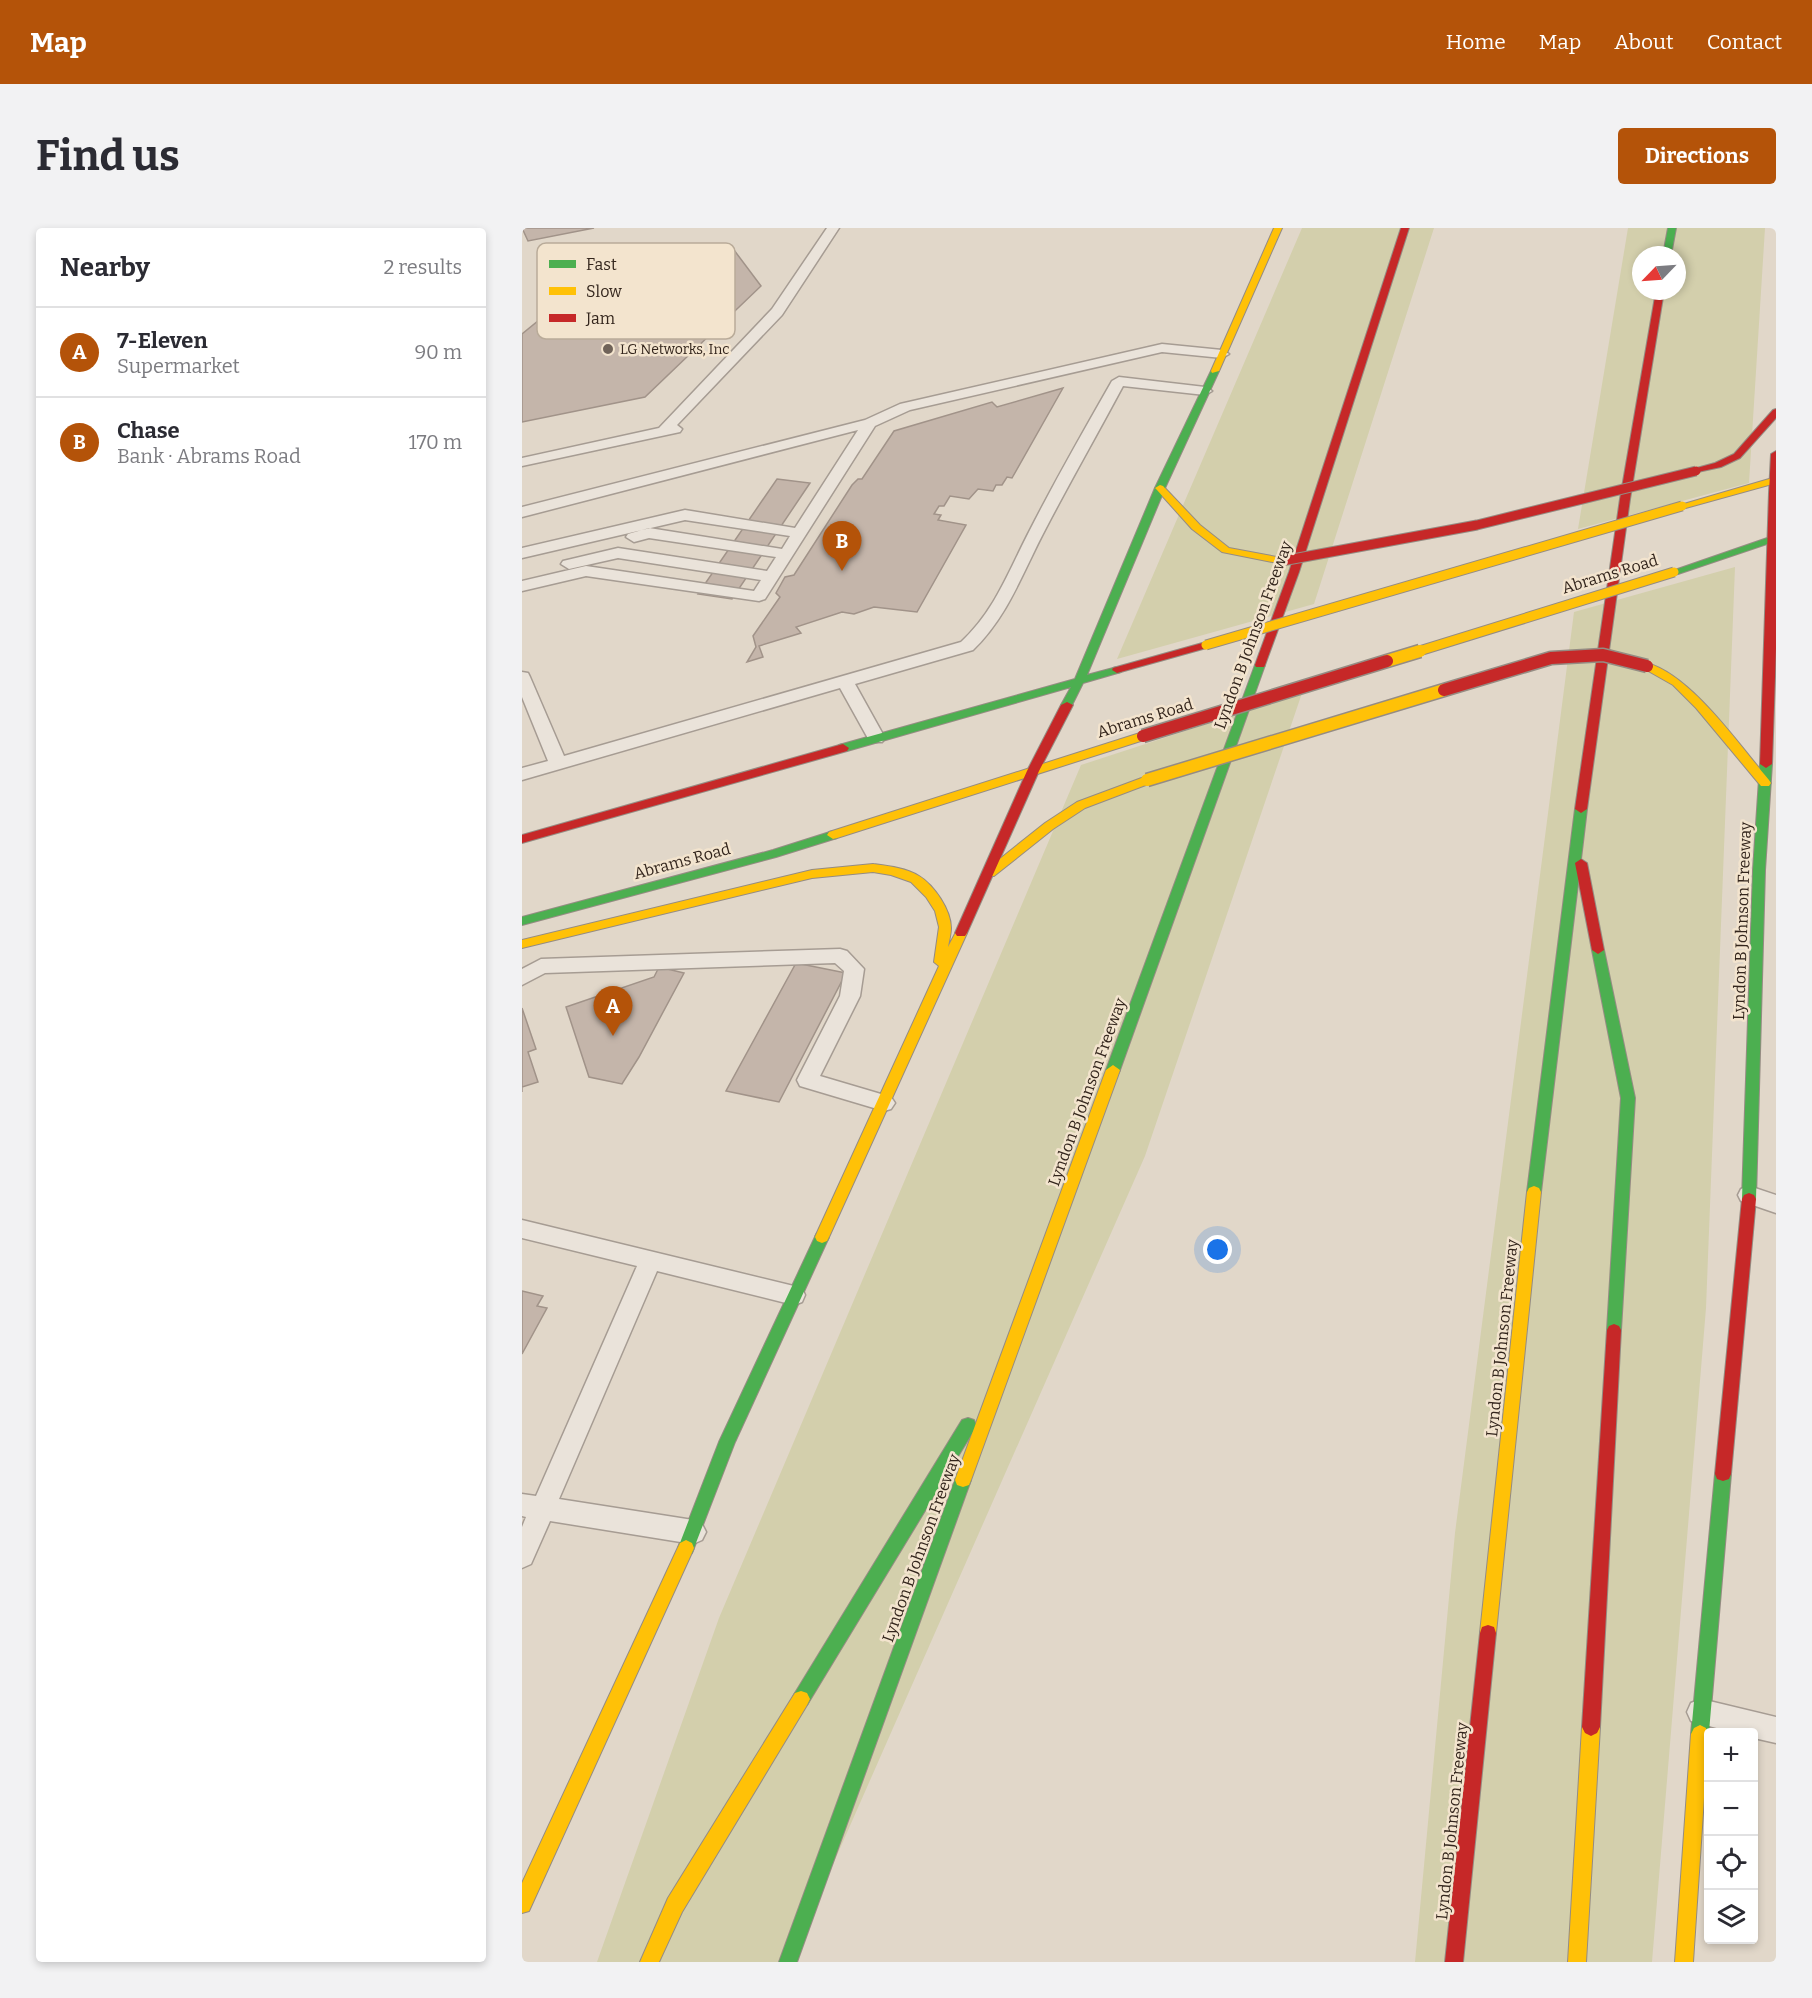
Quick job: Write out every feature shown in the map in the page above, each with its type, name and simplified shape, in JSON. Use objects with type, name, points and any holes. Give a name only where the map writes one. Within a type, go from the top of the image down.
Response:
[{"type":"main road","points":[[522,1904],[693,1532],[727,1442],[1034,771],[1080,679],[1160,488],[1278,228]]},
{"type":"main road","name":"Lyndon B Johnson Freeway","points":[[788,1962],[1294,572],[1405,228]]},
{"type":"main road","points":[[1669,246],[1672,228]]},
{"type":"main road","name":"Lyndon B Johnson Freeway","points":[[1454,1962],[1542,1106],[1576,833],[1628,473],[1658,300]]},
{"type":"main road","points":[[1160,488],[1196,527],[1226,550],[1282,561],[1477,525],[1718,465],[1737,456],[1776,412]]},
{"type":"main road","name":"Lyndon B Johnson Freeway","points":[[1684,1962],[1701,1712],[1749,1196],[1768,871],[1765,783],[1773,681],[1776,454]]},
{"type":"main road","points":[[522,839],[1206,645],[1775,480]]},
{"type":"main road","name":"Abrams Road","points":[[522,921],[776,853],[1774,539]]},
{"type":"main road","points":[[987,876],[1050,826],[1081,805],[1147,780],[1551,658],[1603,655],[1647,666],[1677,683],[1700,706],[1765,783]]},
{"type":"main road","points":[[1576,833],[1628,1098],[1577,1962]]},
{"type":"main road","points":[[530,942],[812,874],[873,868],[892,871],[915,879],[930,894],[941,910],[945,927],[936,989]]},
{"type":"main road","points":[[649,1962],[681,1895],[1006,1363]]},
{"type":"lane","points":[[663,432],[777,312],[833,228]]},
{"type":"lane","points":[[522,512],[870,423],[905,407],[1162,348],[1222,354]]},
{"type":"lane","points":[[522,774],[967,646],[982,634],[996,612],[1037,531],[1119,381],[1205,391]]},
{"type":"lane","points":[[786,555],[870,423]]},
{"type":"lane","points":[[522,462],[679,428]]},
{"type":"lane","points":[[522,553],[685,515],[786,555]]},
{"type":"lane","points":[[522,563],[649,534],[786,555]]},
{"type":"lane","points":[[522,574],[618,553],[786,555]]},
{"type":"lane","points":[[522,586],[615,565],[786,555]]},
{"type":"lane","points":[[522,677],[558,763]]},
{"type":"lane","points":[[845,681],[876,738]]},
{"type":"lane","points":[[530,942],[541,966]]},
{"type":"lane","points":[[522,978],[541,966],[840,956],[854,969],[850,996],[807,1080],[884,1103]]},
{"type":"lane","points":[[1749,1196],[1776,1204]]},
{"type":"lane","points":[[522,1229],[794,1295]]},
{"type":"lane","points":[[522,1556],[533,1507],[651,1260]]},
{"type":"lane","points":[[533,1507],[693,1532]]},
{"type":"lane","points":[[1701,1712],[1776,1730]]},
{"type":"shaded area","points":[[1302,228],[1434,228],[1314,604],[1117,659]]},
{"type":"shaded area","points":[[1628,228],[1765,228],[1749,483],[1578,529]]},
{"type":"shaded area","points":[[1735,567],[1706,1308],[1652,1962],[1415,1962],[1455,1533],[1574,612]]},
{"type":"shaded area","points":[[1302,693],[1145,1156],[790,1962],[597,1962],[719,1618],[1081,765]]},
{"type":"building","points":[[522,228],[594,228],[528,241]]},
{"type":"building","points":[[735,251],[761,286],[735,311]]},
{"type":"building","points":[[537,322],[537,339],[706,339],[645,397],[522,422],[522,334]]},
{"type":"building","points":[[1063,388],[1012,478],[1007,477],[1002,485],[996,485],[993,491],[978,489],[969,499],[950,496],[944,506],[939,506],[934,514],[941,515],[938,520],[966,525],[917,612],[874,607],[854,614],[842,612],[796,627],[801,633],[759,646],[763,657],[747,662],[756,647],[753,636],[780,597],[776,593],[785,577],[794,575],[852,485],[858,479],[862,479],[894,431],[992,402],[997,407]]},
{"type":"building","points":[[777,479],[810,483],[732,599],[698,594]]},
{"type":"building","points":[[796,963],[846,973],[779,1102],[726,1091]]},
{"type":"building","points":[[659,967],[684,973],[622,1084],[589,1077],[566,1007],[654,977]]},
{"type":"building","points":[[522,1008],[536,1049],[528,1052],[538,1082],[522,1087]]},
{"type":"building","points":[[522,1291],[543,1296],[537,1306],[547,1308],[522,1354]]},
{"type":"traffic: fast","points":[[1669,246],[1672,228]]},
{"type":"traffic: fast","points":[[1067,705],[1160,488],[1215,371]]},
{"type":"traffic: fast","points":[[1674,572],[1776,538]]},
{"type":"traffic: fast","points":[[1113,1070],[1260,665]]},
{"type":"traffic: fast","points":[[843,748],[1117,670]]},
{"type":"traffic: fast","points":[[1749,1199],[1759,870],[1766,764]]},
{"type":"traffic: fast","points":[[1534,1192],[1581,809]]},
{"type":"traffic: fast","points":[[522,921],[776,853],[833,835]]},
{"type":"traffic: fast","points":[[1598,950],[1628,1098],[1614,1330]]},
{"type":"traffic: fast","points":[[686,1548],[727,1442],[822,1237]]},
{"type":"traffic: fast","points":[[801,1699],[968,1425]]},
{"type":"traffic: fast","points":[[1700,1734],[1723,1474]]},
{"type":"traffic: fast","points":[[788,1962],[963,1480]]},
{"type":"traffic: slow","points":[[1215,371],[1278,228]]},
{"type":"traffic: slow","points":[[1682,506],[1776,480]]},
{"type":"traffic: slow","points":[[1160,488],[1196,527],[1226,550],[1282,561]]},
{"type":"traffic: slow","points":[[1206,645],[1682,506]]},
{"type":"traffic: slow","points":[[1387,661],[1674,572]]},
{"type":"traffic: slow","points":[[1647,666],[1677,683],[1700,706],[1765,783]]},
{"type":"traffic: slow","points":[[1147,780],[1444,690]]},
{"type":"traffic: slow","points":[[833,835],[1143,736]]},
{"type":"traffic: slow","points":[[990,873],[1049,826],[1081,805],[1147,780]]},
{"type":"traffic: slow","points":[[522,944],[812,874],[873,868],[892,871],[915,879],[930,894],[941,910],[945,927],[940,962]]},
{"type":"traffic: slow","points":[[822,1237],[961,933]]},
{"type":"traffic: slow","points":[[963,1480],[1113,1070]]},
{"type":"traffic: slow","points":[[1488,1633],[1534,1192]]},
{"type":"traffic: slow","points":[[522,1904],[686,1548]]},
{"type":"traffic: slow","points":[[649,1962],[675,1905],[801,1699]]},
{"type":"traffic: slow","points":[[1577,1962],[1591,1727]]},
{"type":"traffic: slow","points":[[1684,1962],[1700,1734]]},
{"type":"traffic: jam","points":[[1260,665],[1294,572],[1405,228]]},
{"type":"traffic: jam","points":[[1581,809],[1625,499],[1658,300]]},
{"type":"traffic: jam","points":[[1696,471],[1718,465],[1737,456],[1776,412]]},
{"type":"traffic: jam","points":[[1766,764],[1776,454]]},
{"type":"traffic: jam","points":[[1282,561],[1477,525],[1696,471]]},
{"type":"traffic: jam","points":[[1117,670],[1206,645]]},
{"type":"traffic: jam","points":[[1444,690],[1551,658],[1603,655],[1647,666]]},
{"type":"traffic: jam","points":[[1143,736],[1387,661]]},
{"type":"traffic: jam","points":[[961,933],[1033,771],[1067,705]]},
{"type":"traffic: jam","points":[[522,839],[843,748]]},
{"type":"traffic: jam","points":[[1581,863],[1598,950]]},
{"type":"traffic: jam","points":[[1723,1474],[1749,1199]]},
{"type":"traffic: jam","points":[[1591,1727],[1614,1330]]},
{"type":"traffic: jam","points":[[1454,1962],[1488,1633]]},
{"type":"place","name":"LG Networks, Inc","points":[[608,349]]},
{"type":"place","name":"Chase","points":[[842,571]]},
{"type":"place","name":"7-Eleven","points":[[613,1036]]}]
